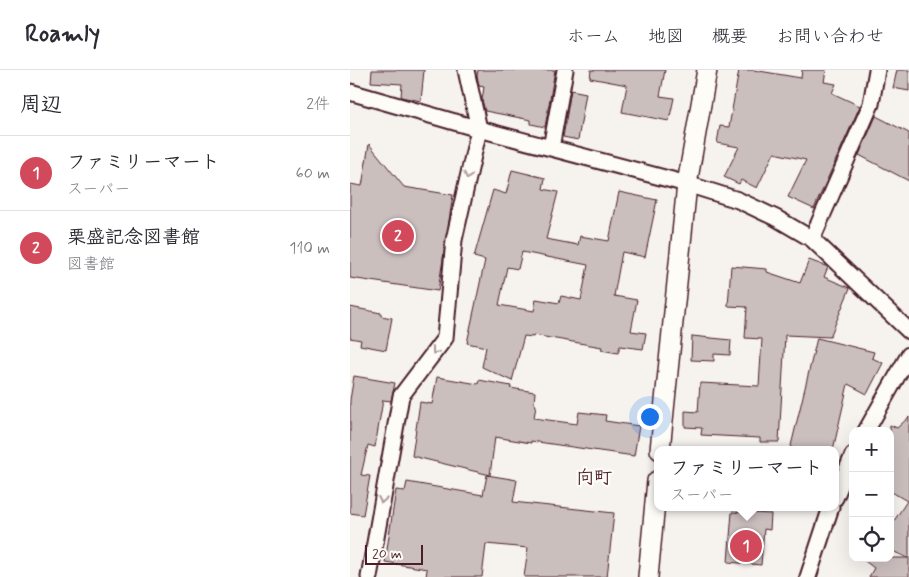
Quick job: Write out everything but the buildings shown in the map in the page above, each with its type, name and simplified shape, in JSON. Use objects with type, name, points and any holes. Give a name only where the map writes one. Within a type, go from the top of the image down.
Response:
[{"type":"street","points":[[369,577],[401,396],[445,338],[454,240],[479,129],[466,70]]},
{"type":"street","points":[[551,148],[565,70]]},
{"type":"street","points":[[660,446],[687,184],[707,70]]},
{"type":"street","points":[[812,239],[871,104],[877,70]]},
{"type":"street","points":[[350,92],[479,129],[687,184],[738,200],[776,218],[812,239],[909,331]]},
{"type":"street","points":[[868,427],[909,355]]},
{"type":"street","points":[[839,488],[849,464]]},
{"type":"street","points":[[648,577],[654,511]]},
{"type":"street","points":[[808,577],[829,511]]},
{"type":"place","name":"栗盛記念図書館","points":[[398,236]]},
{"type":"place","name":"ファミリーマート","points":[[746,546]]},
{"type":"district","name":"向町","points":[[594,478]]}]
